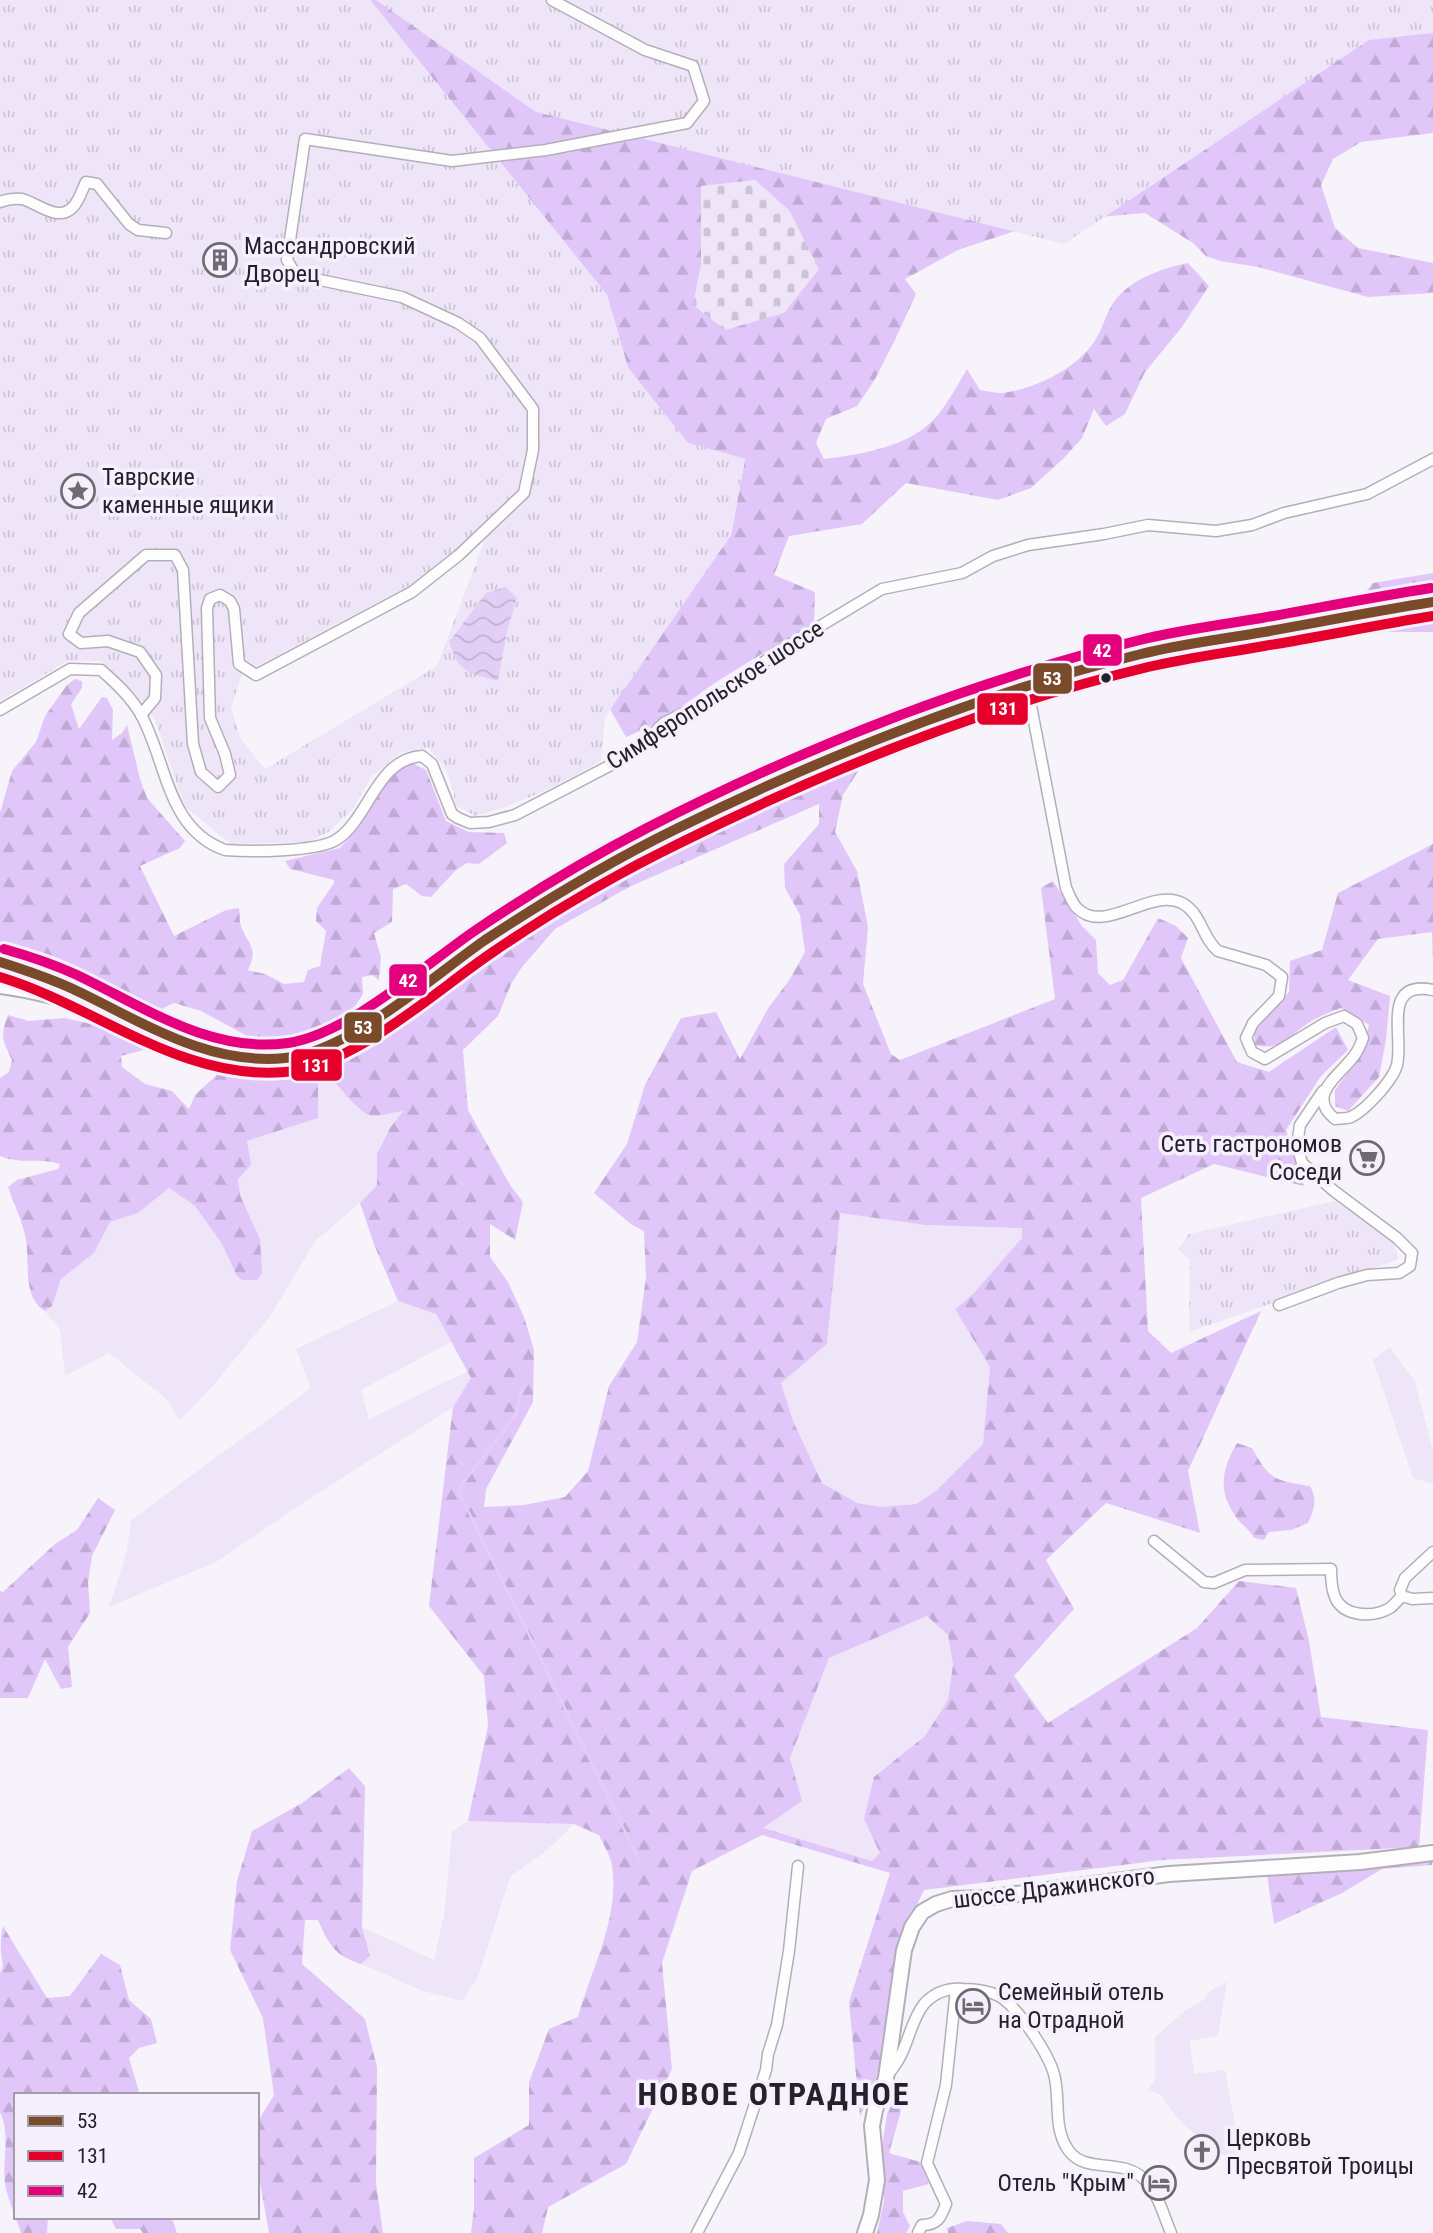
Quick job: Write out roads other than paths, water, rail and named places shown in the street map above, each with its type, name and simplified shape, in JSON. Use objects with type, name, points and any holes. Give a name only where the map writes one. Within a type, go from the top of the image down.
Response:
[{"type":"highway","points":[[0,962],[35,971],[65,983],[151,1029],[201,1049],[228,1056],[284,1058],[320,1049],[359,1030],[497,933],[650,842],[772,784],[912,724],[1061,666],[1143,644],[1433,594]]},
{"type":"highway","points":[[0,955],[68,974],[180,1031],[208,1041],[231,1047],[299,1047],[318,1042],[353,1023],[460,947],[557,884],[633,841],[810,758],[920,713],[1001,688],[1031,684],[1145,653],[1433,602]]},
{"type":"highway","points":[[1031,684],[1058,672],[1061,666]]},
{"type":"main road","points":[[0,986],[26,989],[77,1002],[151,1029]]},
{"type":"main road","name":"шоссе Дражинского","points":[[864,2233],[871,2215],[877,2180],[872,2126],[886,2078],[904,1950],[912,1927],[922,1912],[951,1899],[985,1898],[1169,1874],[1360,1862],[1433,1853]]},
{"type":"street","points":[[141,715],[155,698],[156,676],[140,652],[108,640],[81,643],[69,634],[79,613],[146,555],[175,555],[183,570],[193,744],[201,772],[218,787],[230,775],[225,754],[210,718],[207,608],[210,599],[220,595],[230,601],[234,609],[239,664],[256,675],[412,592],[459,555],[524,494],[533,450],[533,409],[480,338],[458,323],[402,297],[296,275],[287,260],[305,139],[452,161],[545,150],[687,123],[704,100],[693,66],[645,50],[552,0]]},
{"type":"street","points":[[0,202],[22,199],[52,212],[66,212],[75,206],[86,182],[97,184],[129,224],[138,230],[166,233]]},
{"type":"street","name":"Симферопольское шоссе","points":[[0,710],[70,669],[101,670],[123,690],[141,715],[165,779],[187,823],[213,846],[225,850],[312,848],[333,842],[347,832],[384,777],[397,764],[411,757],[422,756],[432,764],[452,814],[470,823],[489,822],[515,815],[632,754],[664,723],[728,690],[776,652],[882,589],[962,573],[993,556],[1028,545],[1147,525],[1216,531],[1252,526],[1284,513],[1367,494],[1433,460]]},
{"type":"street","points":[[1031,684],[1066,888],[1077,908],[1098,918],[1164,899],[1181,902],[1195,914],[1212,946],[1218,951],[1266,965],[1282,978],[1279,996],[1253,1023],[1246,1038],[1252,1052],[1265,1059],[1325,1023],[1344,1016],[1357,1024],[1363,1038],[1356,1054],[1326,1087],[1300,1125],[1297,1145],[1302,1163],[1334,1191],[1397,1238],[1412,1253],[1410,1266],[1399,1273],[1367,1275],[1338,1283],[1279,1305]]},
{"type":"street","points":[[1326,1087],[1323,1100],[1328,1113],[1335,1119],[1350,1117],[1370,1102],[1390,1079],[1397,1064],[1398,1004],[1407,992],[1420,987],[1433,990]]},
{"type":"street","points":[[1154,1541],[1204,1582],[1214,1583],[1245,1570],[1321,1568],[1331,1569],[1335,1599],[1343,1609],[1353,1614],[1389,1609],[1402,1596]]},
{"type":"street","points":[[1402,1596],[1400,1590],[1405,1578],[1433,1552]]},
{"type":"street","points":[[1402,1596],[1412,1599],[1433,1598]]},
{"type":"street","points":[[697,2233],[739,2153],[766,2070],[768,2054],[778,2025],[799,1866]]},
{"type":"street","points":[[886,2078],[900,2056],[918,2015],[933,1996],[956,1989],[981,1990],[1001,1997],[1022,2020],[1054,2074],[1059,2130],[1070,2153],[1093,2164],[1116,2165],[1133,2170],[1145,2179],[1171,2233]]},
{"type":"street","points":[[918,2233],[922,2225],[930,2225],[940,2218],[946,2204],[927,2163],[946,2085],[956,1989]]},
{"type":"water","points":[[506,587],[517,598],[507,631],[498,681],[466,670],[457,660],[449,642],[486,593]]},
{"type":"waterway","points":[[522,1388],[516,1414],[458,1490],[641,1864]]},
{"type":"place","name":"Массандровский Дворец","points":[[220,260]]},
{"type":"place","name":"Таврские каменные ящики","points":[[78,491]]},
{"type":"place","name":"Сеть гастрономов Соседи","points":[[1367,1158]]},
{"type":"place","name":"Семейный отель на Отрадной","points":[[973,2006]]},
{"type":"place","name":"Церковь Пресвятой Троицы","points":[[1202,2152]]},
{"type":"place","name":"Отель \"Крым\"","points":[[1159,2183]]},
{"type":"district","name":"НОВОЕ ОТРАДНОЕ","points":[[774,2094]]}]
